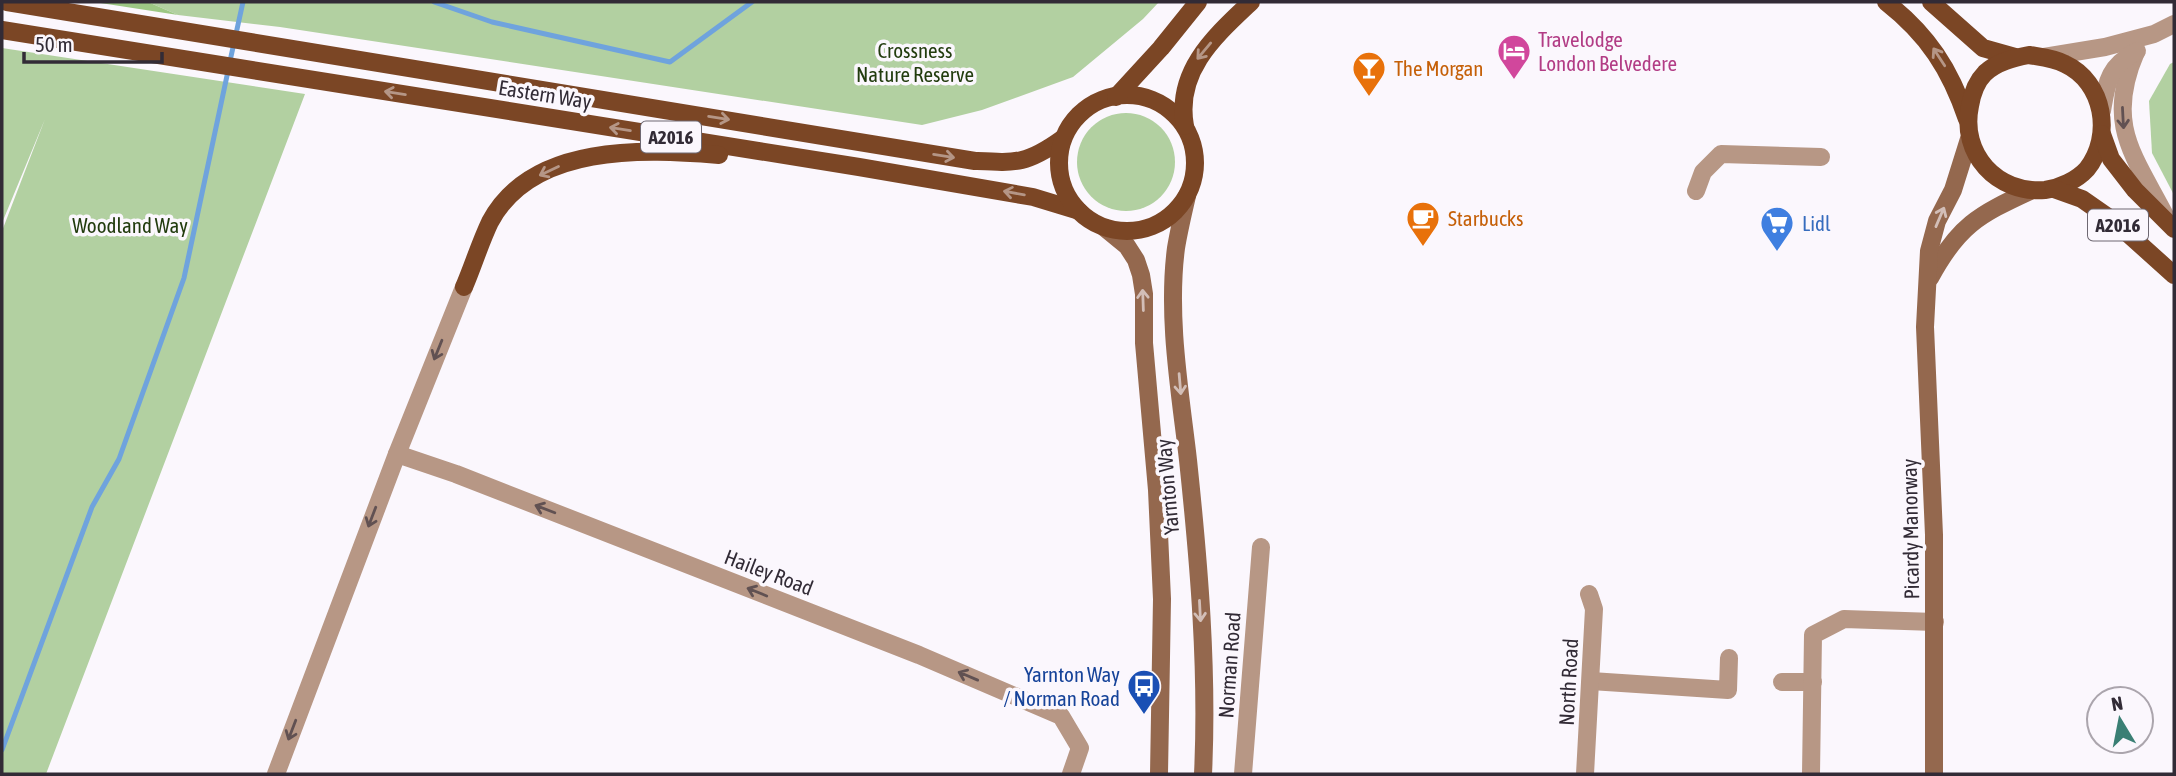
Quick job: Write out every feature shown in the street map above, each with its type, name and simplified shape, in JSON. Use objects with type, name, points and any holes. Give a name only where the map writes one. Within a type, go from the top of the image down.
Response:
[{"type":"main road","name":"Eastern Way","points":[[7,2],[975,161],[1021,161],[1039,155],[1062,139]]},
{"type":"main road","points":[[1116,97],[1198,2]]},
{"type":"main road","points":[[1185,126],[1173,112],[1154,100],[1138,96],[1116,97],[1098,102],[1085,110],[1072,122],[1062,139],[1059,164],[1069,198],[1079,211],[1105,228],[1128,231],[1152,227],[1172,214],[1187,196],[1194,177],[1195,156],[1182,111],[1185,88],[1196,61],[1222,30],[1251,2]]},
{"type":"main road","points":[[1886,2],[1922,33],[1936,53],[1957,89],[1967,119],[1973,151],[1986,170],[2005,184],[2030,191],[2054,189],[2078,178],[2095,155],[2102,134],[2102,111],[2096,95],[2083,76],[2066,64],[2029,55],[1998,64],[1984,74],[1973,92],[1967,119]]},
{"type":"main road","points":[[1931,2],[1983,48],[2015,57]]},
{"type":"main road","name":"Eastern Way","points":[[2,30],[859,167],[1033,197],[1079,211]]},
{"type":"main road","name":"A2016","points":[[2102,134],[2111,159],[2135,191],[2173,228]]},
{"type":"main road","points":[[464,287],[491,221],[513,192],[541,174],[569,162],[597,155],[659,151],[859,167]]},
{"type":"main road","name":"A2016","points":[[2054,189],[2082,199],[2115,222],[2174,275]]},
{"type":"street","points":[[2044,57],[2105,47],[2154,34],[2174,24]]},
{"type":"street","points":[[2102,111],[2107,79],[2116,66],[2136,52],[2154,34]]},
{"type":"street","points":[[2136,52],[2124,89],[2123,129],[2129,147],[2173,228]]},
{"type":"street","name":"Picardy Manorway","points":[[1934,774],[1935,622],[1925,327],[1927,283],[1929,251],[1937,221],[1953,190],[1969,139]]},
{"type":"street","points":[[1696,191],[1703,172],[1721,154],[1821,157]]},
{"type":"street","name":"Picardy Manorway","points":[[1927,283],[1946,249],[1965,229],[1986,211],[2030,191]]},
{"type":"street","name":"Yarnton Way","points":[[1187,196],[1176,249],[1174,285],[1177,353],[1200,604],[1203,774]]},
{"type":"street","name":"Yarnton Way","points":[[1105,228],[1127,246],[1136,260],[1144,294],[1144,343],[1157,490],[1162,599],[1159,774]]},
{"type":"street","points":[[276,774],[397,454],[464,287]]},
{"type":"street","name":"Hailey Road","points":[[397,454],[456,474],[907,650],[1061,716],[1080,748],[1071,774]]},
{"type":"street","name":"Norman Road","points":[[1243,774],[1260,553]]},
{"type":"street","name":"North Road","points":[[1585,774],[1594,609],[1589,594]]},
{"type":"street","points":[[1811,774],[1814,635],[1844,619],[1935,622]]},
{"type":"street","points":[[1591,681],[1728,690],[1729,658]]},
{"type":"street","points":[[1782,682],[1812,682]]},
{"type":"green space","points":[[94,2],[148,2],[178,15]]},
{"type":"green space","name":"Crossness Nature Reserve","points":[[148,2],[1159,2],[1143,19],[1073,77],[982,110],[922,125],[280,27],[178,15]]},
{"type":"green space","name":"Woodland Way","points":[[2,48],[305,94],[46,774],[2,774],[2,231],[45,119],[2,223]]},
{"type":"green space","points":[[2174,62],[2174,195],[2152,153],[2149,101],[2170,64]]},
{"type":"green space","points":[[1126,113],[1145,117],[1161,127],[1171,143],[1175,162],[1171,181],[1161,197],[1145,207],[1126,211],[1107,207],[1091,197],[1081,181],[1077,162],[1081,143],[1091,127],[1107,117]]},
{"type":"waterway","points":[[230,61],[243,2]]},
{"type":"waterway","points":[[434,2],[492,22],[670,62],[752,2]]},
{"type":"waterway","points":[[2,750],[92,507],[119,459],[184,278],[228,71]]},
{"type":"place","name":"Travelodge London Belvedere","points":[[1514,81]]},
{"type":"place","name":"The Morgan","points":[[1369,98]]},
{"type":"place","name":"Starbucks","points":[[1423,248]]},
{"type":"place","name":"Lidl","points":[[1777,253]]},
{"type":"place","name":"Yarnton Way / Norman Road","points":[[1144,716]]}]
